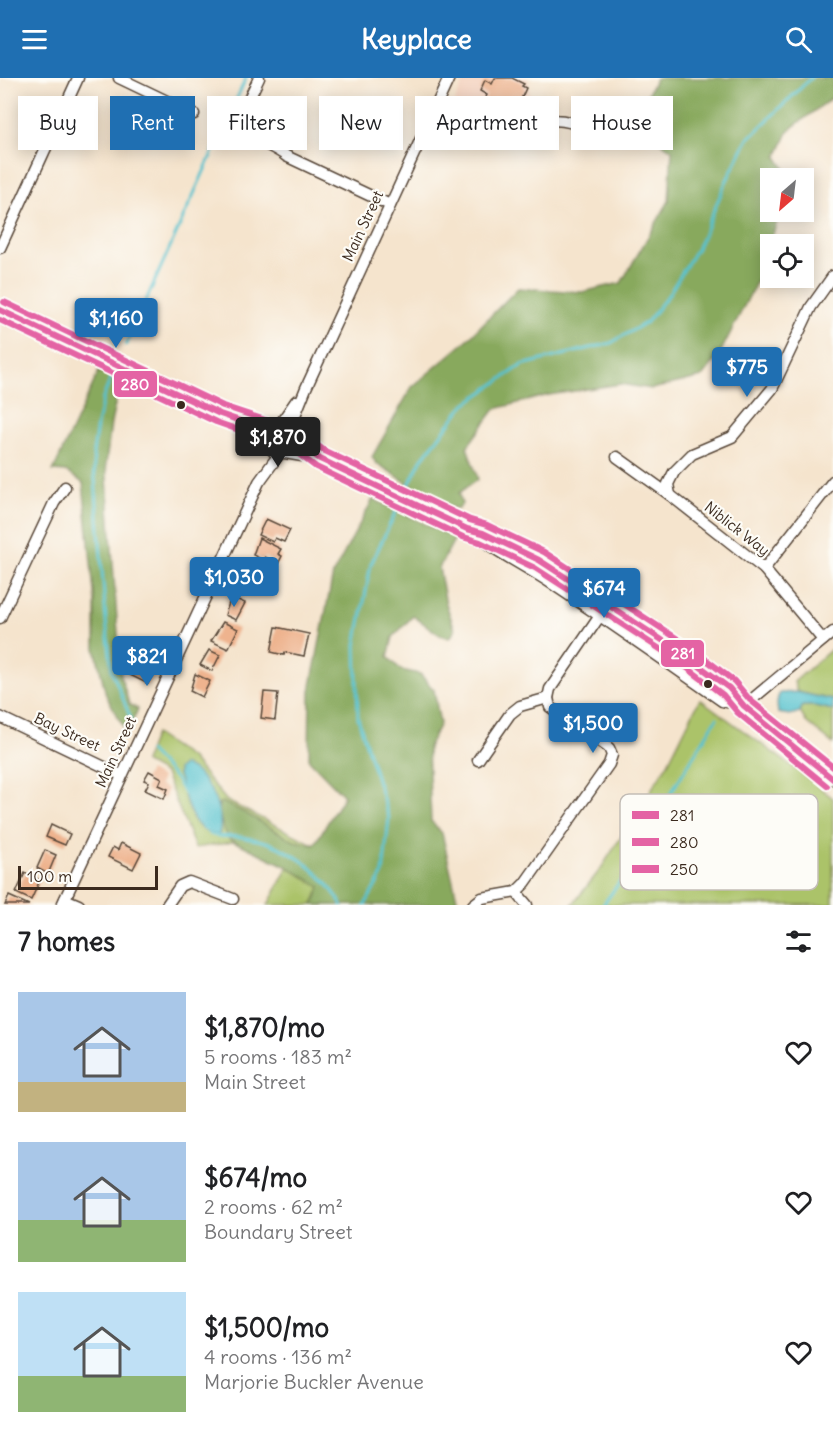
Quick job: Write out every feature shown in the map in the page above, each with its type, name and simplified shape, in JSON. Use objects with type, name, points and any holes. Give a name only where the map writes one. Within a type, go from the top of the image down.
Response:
[{"type":"street","points":[[0,248],[78,78]]},
{"type":"street","points":[[119,78],[156,96]]},
{"type":"street","points":[[259,78],[238,122],[242,131],[286,156],[390,205]]},
{"type":"street","name":"Main Street","points":[[441,96],[449,78]]},
{"type":"street","name":"Main Street","points":[[289,435],[306,388],[416,150]]},
{"type":"street","points":[[670,495],[668,484],[674,472],[692,454],[732,437],[772,389],[811,307],[833,278]]},
{"type":"street","points":[[0,310],[271,438]]},
{"type":"street","name":"Main Street","points":[[63,902],[259,482],[271,438],[306,388]]},
{"type":"street","points":[[271,438],[282,430],[320,459],[467,529],[483,533],[539,560],[682,653],[729,688],[744,706],[833,779]]},
{"type":"street","points":[[282,452],[291,443],[289,435]]},
{"type":"street","points":[[271,438],[273,451],[320,459]]},
{"type":"street","name":"Main Street","points":[[259,482],[282,452]]},
{"type":"street","name":"Niblick Way","points":[[617,457],[670,495],[764,569],[823,639]]},
{"type":"street","points":[[764,569],[833,481]]},
{"type":"street","points":[[0,618],[54,503],[65,487]]},
{"type":"street","points":[[467,529],[485,543],[600,616],[722,701],[744,706]]},
{"type":"street","points":[[473,905],[482,898],[516,892],[525,883],[609,764],[612,755],[609,748],[550,707],[548,698],[550,689],[608,604]]},
{"type":"street","points":[[744,706],[833,632]]},
{"type":"street","points":[[478,760],[510,714],[520,706],[548,698]]},
{"type":"street","name":"Bay Street","points":[[0,717],[121,775]]},
{"type":"street","points":[[167,905],[180,886],[189,882],[232,899]]},
{"type":"street","points":[[516,892],[527,905]]},
{"type":"street","points":[[63,902],[79,905]]},
{"type":"shaded area","points":[[465,78],[528,78],[530,96],[457,96]]},
{"type":"green space","points":[[656,78],[833,78],[833,97],[789,130],[777,157],[784,168],[760,168],[760,222],[777,222],[773,234],[760,234],[759,277],[718,357],[702,377],[652,389],[620,384],[549,395],[495,409],[467,447],[478,479],[459,493],[462,504],[458,509],[442,505],[376,463],[372,457],[412,387],[465,342],[518,288],[582,292],[621,283],[669,201],[673,150],[673,96],[647,96]]},
{"type":"green space","points":[[99,371],[120,382],[111,423],[106,464],[121,676],[129,704],[138,709],[127,733],[106,695],[95,648],[95,603],[83,483],[67,472],[53,471]]},
{"type":"green space","points":[[373,499],[455,538],[439,568],[446,604],[455,630],[450,638],[440,635],[413,616],[393,637],[388,657],[401,670],[420,674],[434,690],[440,724],[428,747],[431,821],[442,833],[458,903],[453,905],[313,905],[320,887],[288,867],[229,839],[218,811],[219,803],[222,802],[294,841],[314,845],[344,796],[309,760],[310,691],[333,574]]},
{"type":"green space","points":[[833,648],[833,700],[797,692],[794,682]]},
{"type":"green space","points":[[700,699],[833,798],[833,905],[572,905],[600,870],[620,839],[620,890],[818,890],[818,794],[648,794],[667,765]]},
{"type":"green space","points":[[802,706],[833,710],[833,744],[806,722],[800,712]]},
{"type":"green space","points":[[155,734],[192,759],[227,801],[315,845],[356,905],[268,905],[288,867],[247,846],[233,842],[195,848],[165,774],[144,762]]},
{"type":"water","points":[[797,692],[833,700],[833,710],[802,706],[800,712],[790,715],[778,713],[777,700],[780,693]]},
{"type":"water","points":[[183,765],[200,776],[213,794],[220,815],[219,835],[201,829],[195,822],[178,775],[178,769]]},
{"type":"building","points":[[495,78],[512,78],[524,84],[522,86],[526,88],[522,96],[487,96],[480,91],[485,80],[492,84]]},
{"type":"building","points":[[266,519],[290,530],[284,542],[275,538],[273,542],[258,535]]},
{"type":"building","points":[[259,538],[281,549],[278,554],[282,556],[278,564],[265,557],[263,560],[253,555]]},
{"type":"building","points":[[246,566],[258,572],[250,589],[238,583]]},
{"type":"building","points":[[231,597],[245,603],[236,620],[225,615]]},
{"type":"building","points":[[223,622],[238,629],[228,649],[211,641]]},
{"type":"building","points":[[276,627],[309,634],[304,656],[271,652]]},
{"type":"building","points":[[131,646],[156,658],[147,674],[151,676],[148,684],[130,675],[127,669],[129,666],[134,668],[137,661],[126,656]]},
{"type":"building","points":[[209,650],[220,655],[212,671],[200,665]]},
{"type":"building","points":[[195,674],[210,681],[202,697],[190,691]]},
{"type":"building","points":[[264,692],[278,693],[275,720],[261,718]]},
{"type":"building","points":[[149,771],[162,778],[159,785],[168,789],[164,799],[145,790],[149,782],[144,780]]},
{"type":"building","points":[[51,825],[70,834],[65,845],[46,837]]},
{"type":"building","points":[[121,843],[141,853],[133,869],[108,857],[113,847],[118,850]]},
{"type":"building","points":[[45,850],[56,855],[48,874],[37,868]]},
{"type":"building","points":[[25,873],[40,880],[31,900],[16,893]]},
{"type":"building","points":[[9,896],[29,905],[5,905]]},
{"type":"waterway","points":[[126,345],[246,78]]},
{"type":"waterway","points":[[404,495],[421,460],[464,405],[522,365],[611,343],[647,322],[669,294],[700,243],[747,140],[811,78]]},
{"type":"waterway","points":[[111,378],[103,398],[93,453],[112,671],[131,719]]},
{"type":"waterway","points":[[365,905],[383,873],[389,818],[358,718],[356,645],[371,564],[401,501]]},
{"type":"waterway","points":[[670,794],[717,718]]},
{"type":"waterway","points":[[149,751],[175,778],[186,796]]},
{"type":"waterway","points":[[210,834],[259,840],[280,848],[302,861],[320,876],[342,905]]},
{"type":"waterway","points":[[603,905],[620,881]]},
{"type":"transit line","name":"250","points":[[4,302],[223,406],[271,422],[285,422],[325,451],[470,520],[487,525],[544,552],[687,645],[734,681],[750,700],[833,767]]},
{"type":"transit line","name":"281","points":[[0,310],[220,414],[272,432],[281,430],[320,459],[467,529],[483,533],[539,560],[682,653],[729,688],[744,706],[833,779]]},
{"type":"transit line","name":"280","points":[[0,320],[216,422],[270,441],[279,439],[316,467],[463,537],[480,542],[535,568],[677,660],[723,695],[738,713],[827,786]]}]
